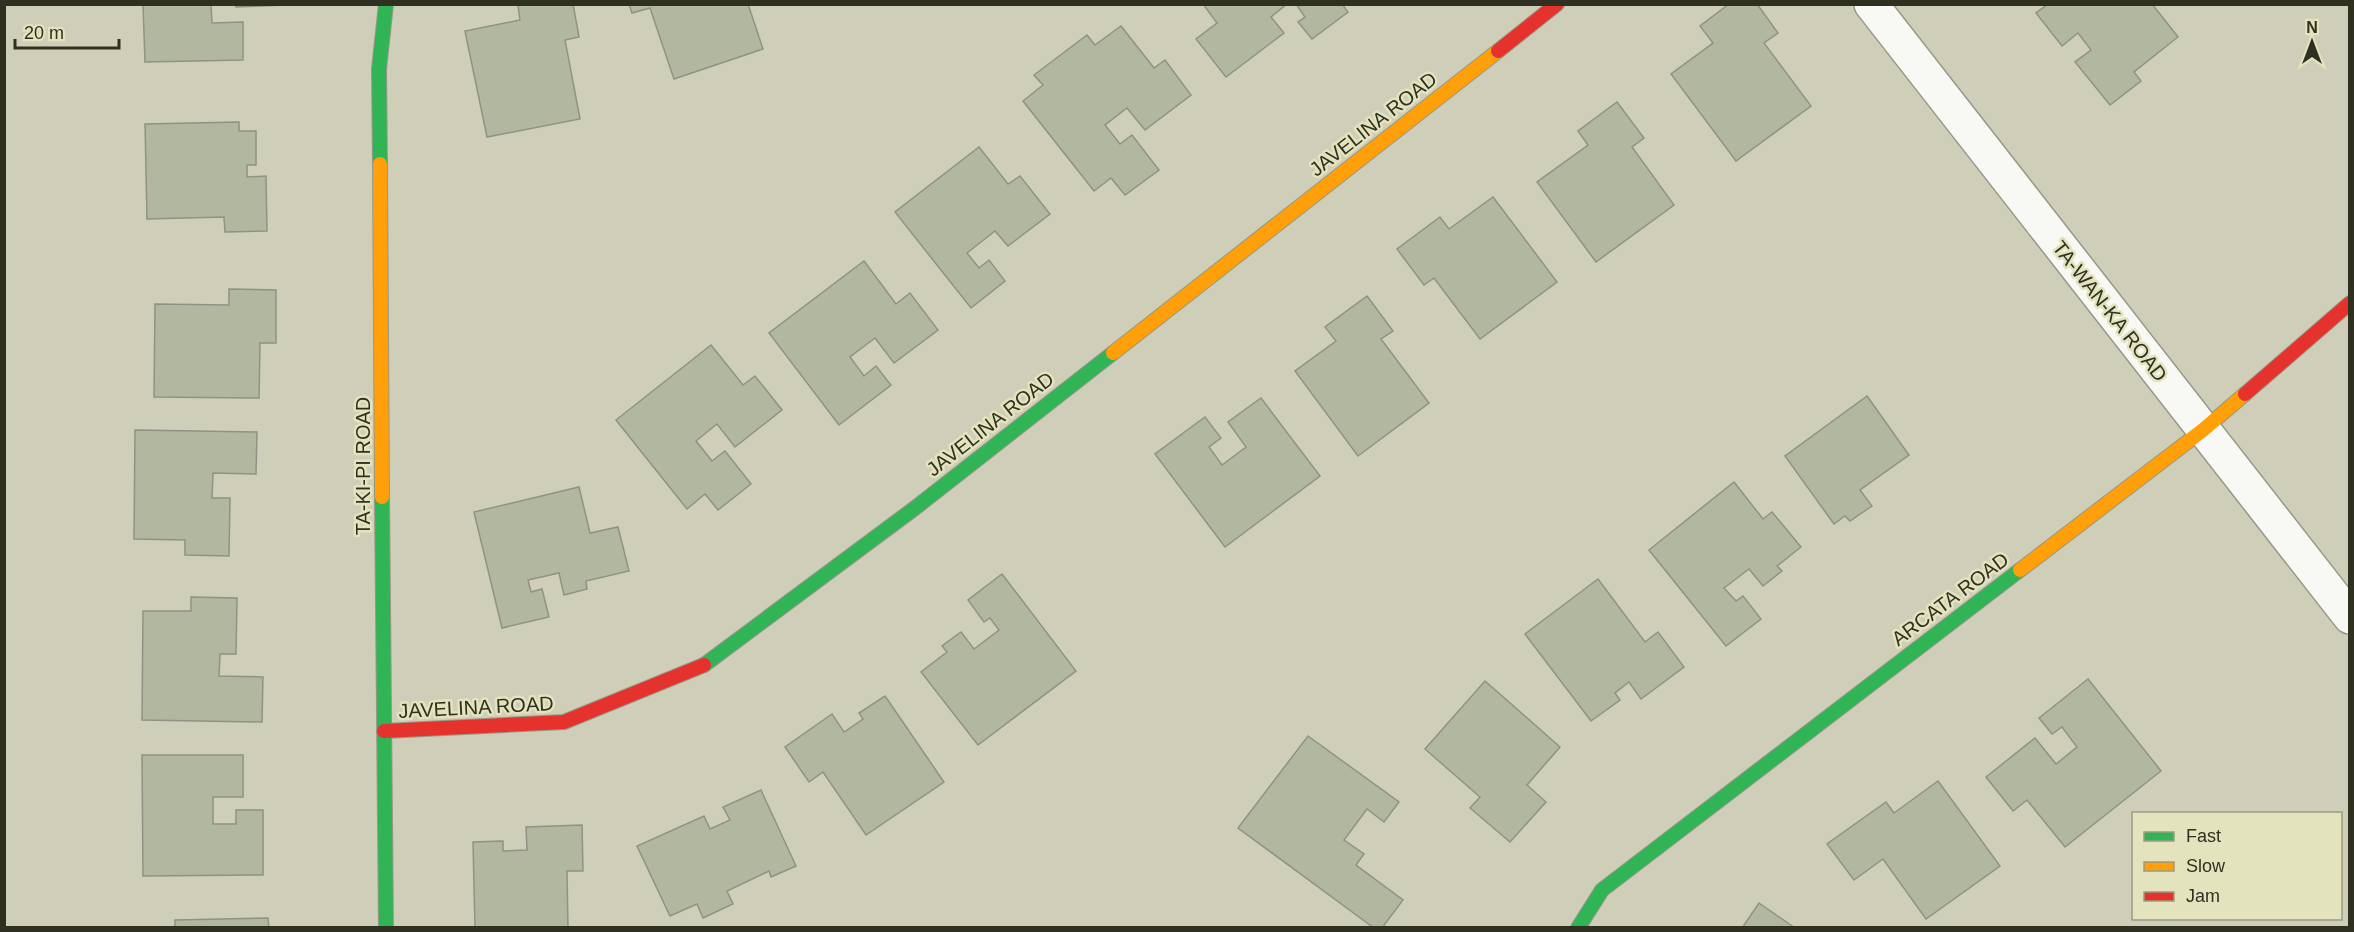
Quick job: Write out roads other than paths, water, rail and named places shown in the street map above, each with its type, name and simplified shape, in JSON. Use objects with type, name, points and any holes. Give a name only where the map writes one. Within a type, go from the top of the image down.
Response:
[{"type":"street","name":"TA-KI-PI ROAD","points":[[386,4],[379,69],[386,927]]},
{"type":"street","name":"JAVELINA ROAD","points":[[384,731],[564,722],[704,665],[915,508],[1557,4]]},
{"type":"street","name":"TA-WAN-KA ROAD","points":[[1871,4],[2349,617]]},
{"type":"street","name":"ARCATA ROAD","points":[[1578,927],[1602,890],[2203,430],[2349,303]]}]
